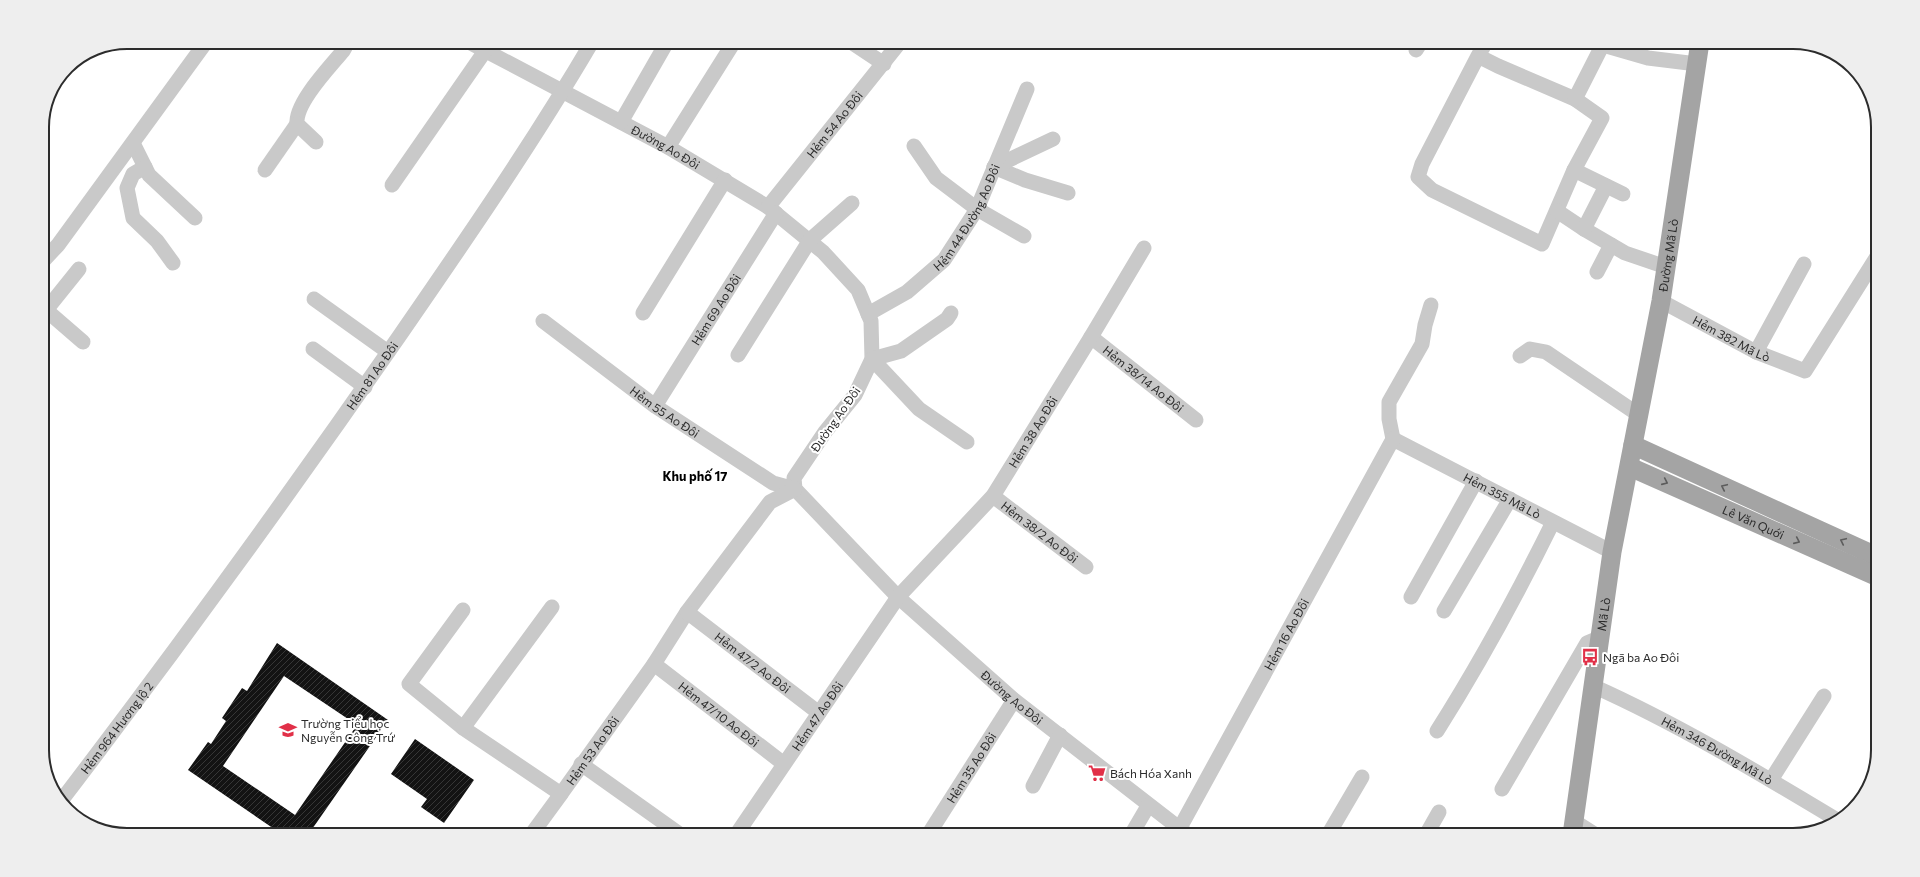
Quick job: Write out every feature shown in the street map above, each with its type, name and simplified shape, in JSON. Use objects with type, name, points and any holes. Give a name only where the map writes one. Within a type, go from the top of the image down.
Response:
[{"type":"main road","name":"Đường Mã Lò","points":[[1630,467],[1661,301],[1699,49]]},
{"type":"main road","name":"Lê Văn Quới","points":[[1633,445],[1871,554]]},
{"type":"main road","name":"Lê Văn Quới","points":[[1630,467],[1871,574]]},
{"type":"main road","name":"Mã Lò","points":[[1573,828],[1612,552],[1630,467]]},
{"type":"street","points":[[49,255],[58,245],[201,49]]},
{"type":"street","points":[[316,142],[297,124],[296,117],[304,101],[344,49]]},
{"type":"street","name":"Đường Ao Đôi","points":[[481,49],[668,147],[725,180],[772,210],[823,252],[858,290],[871,321],[872,359],[855,395],[825,432],[794,478],[795,490],[898,597],[1014,700],[1060,735],[1175,828]]},
{"type":"street","name":"Hẻm 81 Ao Đôi","points":[[173,655],[365,387],[450,264],[563,91],[588,49]]},
{"type":"street","points":[[621,122],[663,49]]},
{"type":"street","points":[[668,147],[730,49]]},
{"type":"street","points":[[862,49],[884,64]]},
{"type":"street","name":"Hẻm 54 Ao Đôi","points":[[772,210],[895,49]]},
{"type":"street","points":[[1478,56],[1575,99],[1602,118],[1574,170],[1542,244],[1432,190],[1418,177],[1422,164],[1478,56],[1482,49]]},
{"type":"street","points":[[1575,99],[1601,49]]},
{"type":"street","points":[[1622,49],[1648,58],[1697,64]]},
{"type":"street","points":[[392,185],[485,51]]},
{"type":"street","name":"Hẻm 44 Đường Ao Đôi","points":[[868,314],[907,292],[944,260],[977,209],[1027,89]]},
{"type":"street","points":[[265,170],[297,124]]},
{"type":"street","points":[[994,167],[1054,139]]},
{"type":"street","points":[[133,143],[149,175],[195,218]]},
{"type":"street","points":[[914,146],[936,178],[977,209],[1024,236]]},
{"type":"street","points":[[145,167],[133,174],[128,188],[133,218],[157,241],[173,263]]},
{"type":"street","points":[[994,167],[1025,180],[1068,193]]},
{"type":"street","points":[[1574,170],[1623,194]]},
{"type":"street","points":[[643,313],[725,180]]},
{"type":"street","points":[[1584,229],[1606,186]]},
{"type":"street","points":[[738,354],[810,240],[852,203]]},
{"type":"street","name":"Hẻm 69 Ao Đôi","points":[[655,406],[772,210]]},
{"type":"street","points":[[1557,210],[1584,229],[1625,253],[1666,267]]},
{"type":"street","points":[[1597,272],[1611,245]]},
{"type":"street","name":"Hẻm 38 Ao Đôi","points":[[898,597],[993,496],[1091,338],[1144,248]]},
{"type":"street","points":[[1756,352],[1804,264]]},
{"type":"street","name":"Hẻm 382 Mã Lò","points":[[1661,301],[1756,352],[1805,371],[1871,266]]},
{"type":"street","points":[[49,306],[79,268]]},
{"type":"street","points":[[314,299],[388,352]]},
{"type":"street","points":[[1393,439],[1389,419],[1390,402],[1422,344],[1425,325],[1431,305]]},
{"type":"street","points":[[951,313],[947,319],[901,351],[872,359],[919,409],[967,442]]},
{"type":"street","points":[[49,316],[83,342]]},
{"type":"street","name":"Hẻm 55 Ao Đôi","points":[[543,321],[655,406],[773,483],[795,490]]},
{"type":"street","name":"Hẻm 38/14 Ao Đôi","points":[[1091,338],[1196,420]]},
{"type":"street","points":[[313,349],[365,387]]},
{"type":"street","points":[[1520,356],[1530,349],[1546,352],[1639,415]]},
{"type":"street","name":"Hẻm 355 Mã Lò","points":[[1393,439],[1612,552]]},
{"type":"street","name":"Hẻm 16 Ao Đôi","points":[[1184,828],[1393,439]]},
{"type":"street","points":[[1411,597],[1476,481]]},
{"type":"street","name":"Hẻm 53 Ao Đôi","points":[[463,610],[409,684],[463,728],[561,794],[654,664],[687,612],[770,502],[795,490]]},
{"type":"street","name":"Hẻm 38/2 Ao Đôi","points":[[993,496],[1086,567]]},
{"type":"street","points":[[1444,611],[1510,499]]},
{"type":"street","points":[[1437,731],[1473,673],[1530,569],[1553,522]]},
{"type":"street","name":"Hẻm 47 Ao Đôi","points":[[741,828],[898,597]]},
{"type":"street","points":[[463,728],[552,607]]},
{"type":"street","name":"Hẻm 47/2 Ao Đôi","points":[[687,612],[819,713]]},
{"type":"street","points":[[1502,789],[1586,643],[1600,638]]},
{"type":"street","name":"Hẻm 964 Hương lộ 2","points":[[64,797],[173,655]]},
{"type":"street","name":"Hẻm 47/10 Ao Đôi","points":[[654,664],[784,764]]},
{"type":"street","name":"Hẻm 346 Đường Mã Lò","points":[[1593,686],[1626,701],[1771,780],[1833,817]]},
{"type":"street","points":[[1771,780],[1824,696]]},
{"type":"street","name":"Hẻm 35 Ao Đôi","points":[[932,828],[1014,700]]},
{"type":"street","points":[[1033,786],[1060,735]]},
{"type":"street","points":[[581,764],[671,828]]},
{"type":"street","points":[[1332,828],[1362,776]]},
{"type":"street","points":[[536,828],[561,794]]},
{"type":"street","points":[[1135,828],[1148,806]]},
{"type":"street","points":[[1430,828],[1439,812]]},
{"type":"building","points":[[277,643],[388,720],[313,828],[273,828],[188,770],[208,742],[211,744],[226,721],[222,718],[242,688],[247,691]],"holes":[[[284,676],[357,725],[295,815],[223,766]]]},
{"type":"building","points":[[415,739],[474,780],[444,823],[421,807],[427,799],[391,774]]},
{"type":"place","name":"Ngã ba Ao Đôi","points":[[1590,657]]},
{"type":"place","name":"Trường Tiểu học Nguyễn Công Trứ","points":[[288,730]]},
{"type":"place","name":"Bách Hóa Xanh","points":[[1097,773]]},
{"type":"district","name":"Khu phố 17","points":[[695,476]]}]
